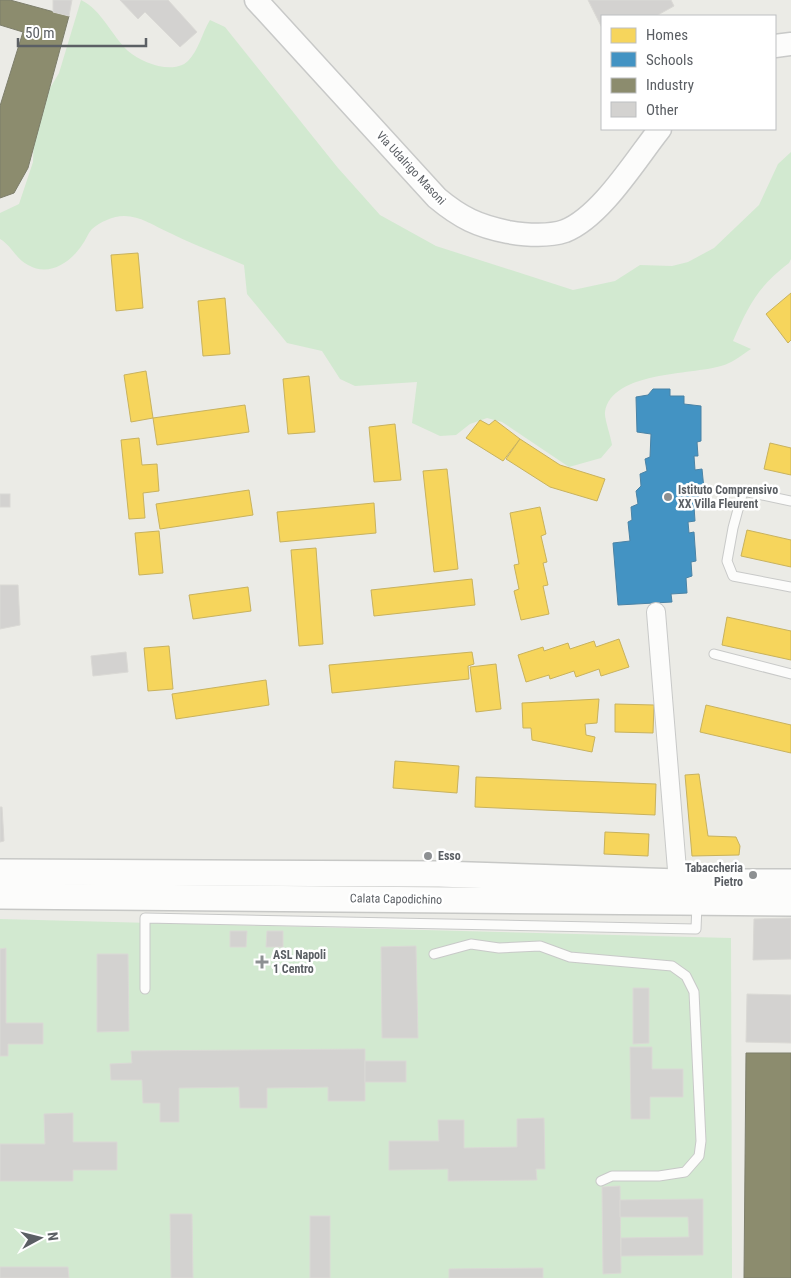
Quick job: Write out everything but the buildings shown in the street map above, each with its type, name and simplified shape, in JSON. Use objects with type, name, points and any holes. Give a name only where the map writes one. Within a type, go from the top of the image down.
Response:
[{"type":"main road","name":"Calata Capodichino","points":[[0,872],[439,874],[685,896],[791,903]]},
{"type":"main road","name":"Calata Capodichino","points":[[0,896],[435,899],[685,896],[791,882]]},
{"type":"street","name":"Via Udalrigo Masoni","points":[[256,0],[438,198],[458,216],[476,224],[524,235],[550,234],[565,230],[584,220],[600,204],[659,130]]},
{"type":"street","points":[[776,46],[791,44]]},
{"type":"street","points":[[656,612],[685,896]]},
{"type":"lane","points":[[791,501],[743,491],[732,528],[727,561],[733,576],[791,588]]},
{"type":"lane","points":[[714,654],[791,674]]},
{"type":"lane","points":[[144,989],[145,918],[696,929],[685,896]]},
{"type":"lane","points":[[434,954],[471,944],[499,948],[540,946],[570,956],[672,966],[686,976],[694,992],[701,1141],[699,1156],[685,1172],[659,1176],[612,1176],[601,1181]]},
{"type":"green space","points":[[81,0],[95,10],[128,51],[141,60],[158,66],[174,67],[188,61],[195,52],[210,20],[225,27],[338,168],[380,215],[436,246],[573,290],[615,281],[640,265],[672,266],[688,262],[714,248],[759,205],[778,164],[791,152],[791,259],[789,263],[769,280],[755,297],[733,341],[751,349],[733,361],[721,366],[654,377],[637,382],[622,389],[611,399],[605,415],[612,445],[601,458],[569,467],[502,422],[487,418],[470,424],[456,435],[440,436],[412,423],[417,382],[355,386],[340,379],[322,351],[287,343],[247,294],[244,265],[130,216],[115,217],[99,224],[92,229],[77,252],[65,262],[51,269],[36,268],[28,265],[0,239],[0,213],[19,204],[33,162],[34,130],[43,100],[59,73]]},
{"type":"green space","points":[[0,919],[731,938],[732,1278],[0,1278]]},
{"type":"place","name":"Istituto Comprensivo XX Villa Fleurent","points":[[668,497]]},
{"type":"place","name":"Esso","points":[[428,856]]},
{"type":"place","name":"Tabaccheria Pietro","points":[[753,875]]},
{"type":"place","name":"ASL Napoli 1 Centro","points":[[262,962]]}]
